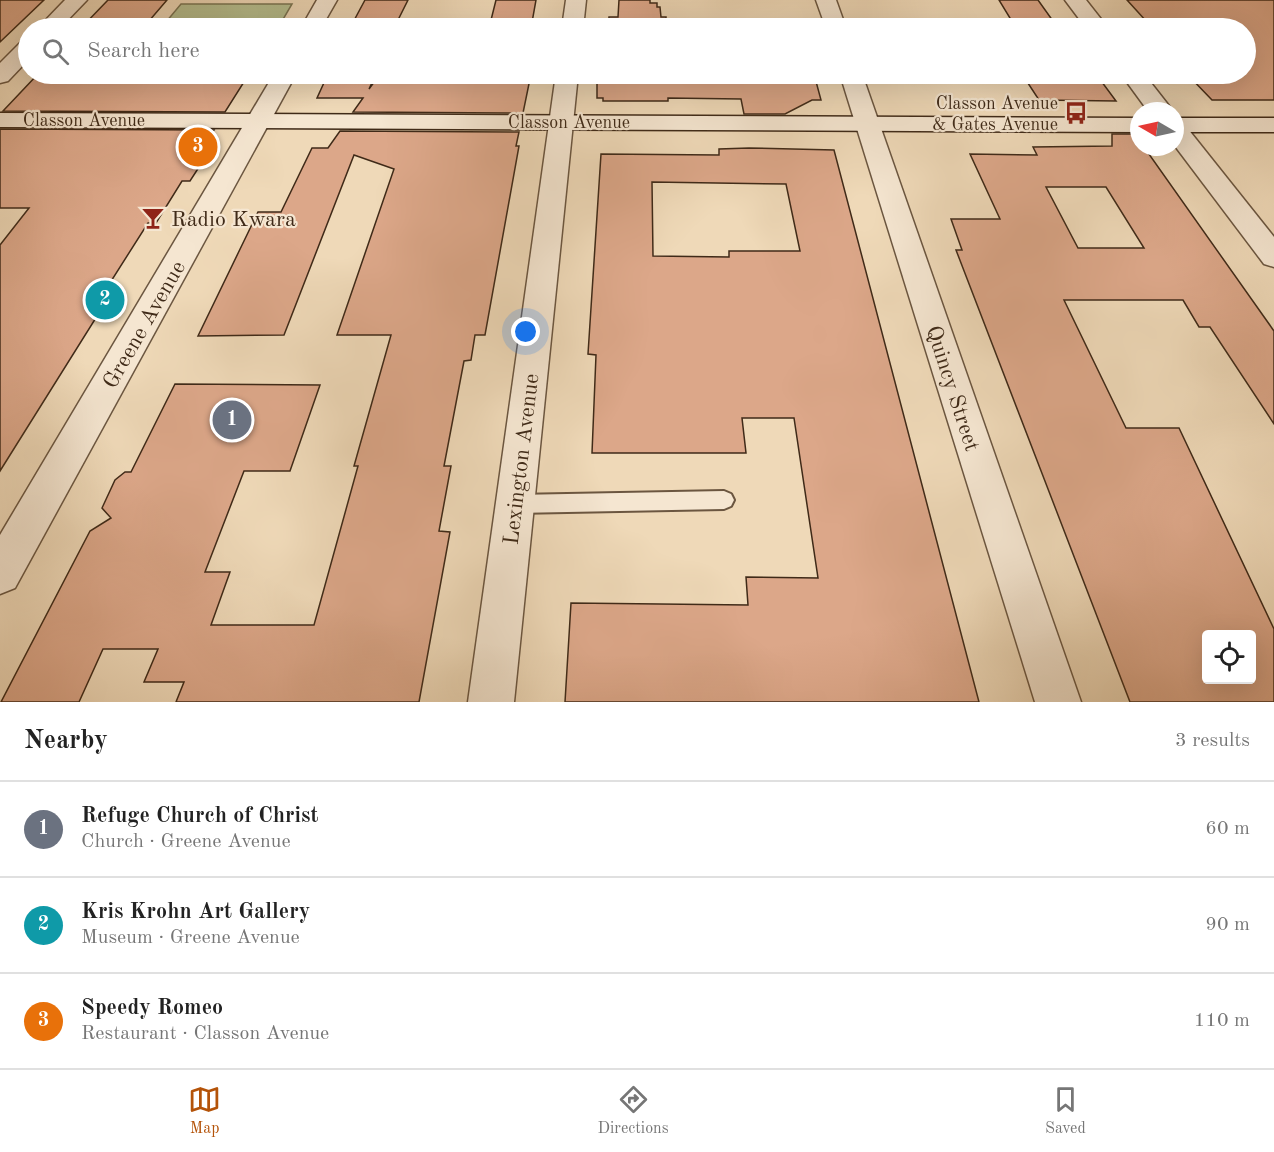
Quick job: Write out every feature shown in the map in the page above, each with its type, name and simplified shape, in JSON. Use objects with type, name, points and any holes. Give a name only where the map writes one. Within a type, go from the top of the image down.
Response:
[{"type":"street","points":[[58,18],[77,0]]},
{"type":"street","points":[[317,18],[327,0]]},
{"type":"street","points":[[574,18],[576,0]]},
{"type":"street","points":[[826,0],[832,18]]},
{"type":"street","points":[[1075,0],[1089,18]]},
{"type":"street","points":[[0,76],[18,58]]},
{"type":"street","name":"Greene Avenue","points":[[0,574],[279,84]]},
{"type":"street","name":"Lexington Avenue","points":[[491,702],[566,84]]},
{"type":"street","name":"Quincy Street","points":[[853,84],[1058,702]]},
{"type":"street","points":[[1140,84],[1154,102]]},
{"type":"street","name":"Classon Avenue","points":[[0,120],[1130,125]]},
{"type":"street","points":[[1184,127],[1274,125]]},
{"type":"street","points":[[1184,139],[1274,257]]},
{"type":"lane","points":[[515,504],[724,500]]},
{"type":"green space","points":[[181,4],[292,4],[284,18],[169,18]]},
{"type":"building","points":[[0,0],[44,0],[25,18],[18,18],[18,25],[0,42]]},
{"type":"building","points":[[108,0],[167,0],[152,18],[91,18]]},
{"type":"building","points":[[365,0],[408,0],[399,18],[355,18]]},
{"type":"building","points":[[496,0],[536,0],[533,18],[492,18]]},
{"type":"building","points":[[619,0],[650,0],[650,3],[657,3],[661,17],[666,18],[609,18],[618,17]]},
{"type":"building","points":[[999,0],[1038,0],[1051,18],[1010,18]]},
{"type":"building","points":[[1127,0],[1274,0],[1274,100],[1212,100],[1197,84],[1256,84],[1256,18],[1143,18]]},
{"type":"building","points":[[29,84],[243,84],[225,112],[3,111]]},
{"type":"building","points":[[323,84],[371,84],[369,89],[373,84],[529,84],[523,113],[353,112],[363,98],[317,98]]},
{"type":"building","points":[[597,84],[817,84],[821,100],[812,100],[785,114],[744,114],[741,99],[668,98],[668,101],[603,101],[603,98],[597,98]]},
{"type":"building","points":[[1029,84],[1103,84],[1116,101],[1039,100]]},
{"type":"building","points":[[0,129],[214,130],[205,144],[214,144],[190,181],[182,181],[156,223],[148,223],[101,297],[109,297],[0,471],[0,245],[29,208],[0,208]]},
{"type":"building","points":[[340,131],[519,132],[516,146],[519,146],[485,335],[475,335],[471,360],[464,361],[444,466],[451,466],[439,531],[450,532],[419,702],[176,702],[184,682],[144,682],[158,649],[103,649],[79,702],[1,702],[90,531],[111,518],[102,508],[115,480],[125,472],[131,472],[175,384],[320,385],[290,471],[244,471],[205,572],[230,572],[211,625],[314,625],[358,466],[354,466],[391,335],[337,335],[394,169],[354,155],[284,335],[198,336],[258,212],[281,212],[312,148],[328,148]]},
{"type":"building","points":[[1112,134],[1130,134],[1130,156],[1150,156],[1274,331],[1274,424],[1210,327],[1199,327],[1183,300],[1064,300],[1126,428],[1179,428],[1274,629],[1274,702],[1130,702],[956,250],[962,250],[951,219],[1000,219],[970,154],[1037,155],[1033,147],[1112,146]],"holes":[[[1046,187],[1106,187],[1144,248],[1078,248]]]},
{"type":"building","points":[[719,149],[834,150],[979,702],[565,702],[571,603],[748,605],[746,577],[818,578],[794,418],[742,418],[746,453],[592,453],[596,355],[588,354],[601,154],[719,155]],"holes":[[[652,182],[786,184],[800,251],[729,251],[729,257],[653,256]]]},
{"type":"place","name":"Classon Avenue & Gates Avenue","points":[[1076,113]]},
{"type":"place","name":"Speedy Romeo","points":[[198,147]]},
{"type":"place","name":"Radio Kwara","points":[[153,218]]},
{"type":"place","name":"Kris Krohn Art Gallery","points":[[105,300]]},
{"type":"place","name":"Refuge Church of Christ","points":[[232,420]]}]
